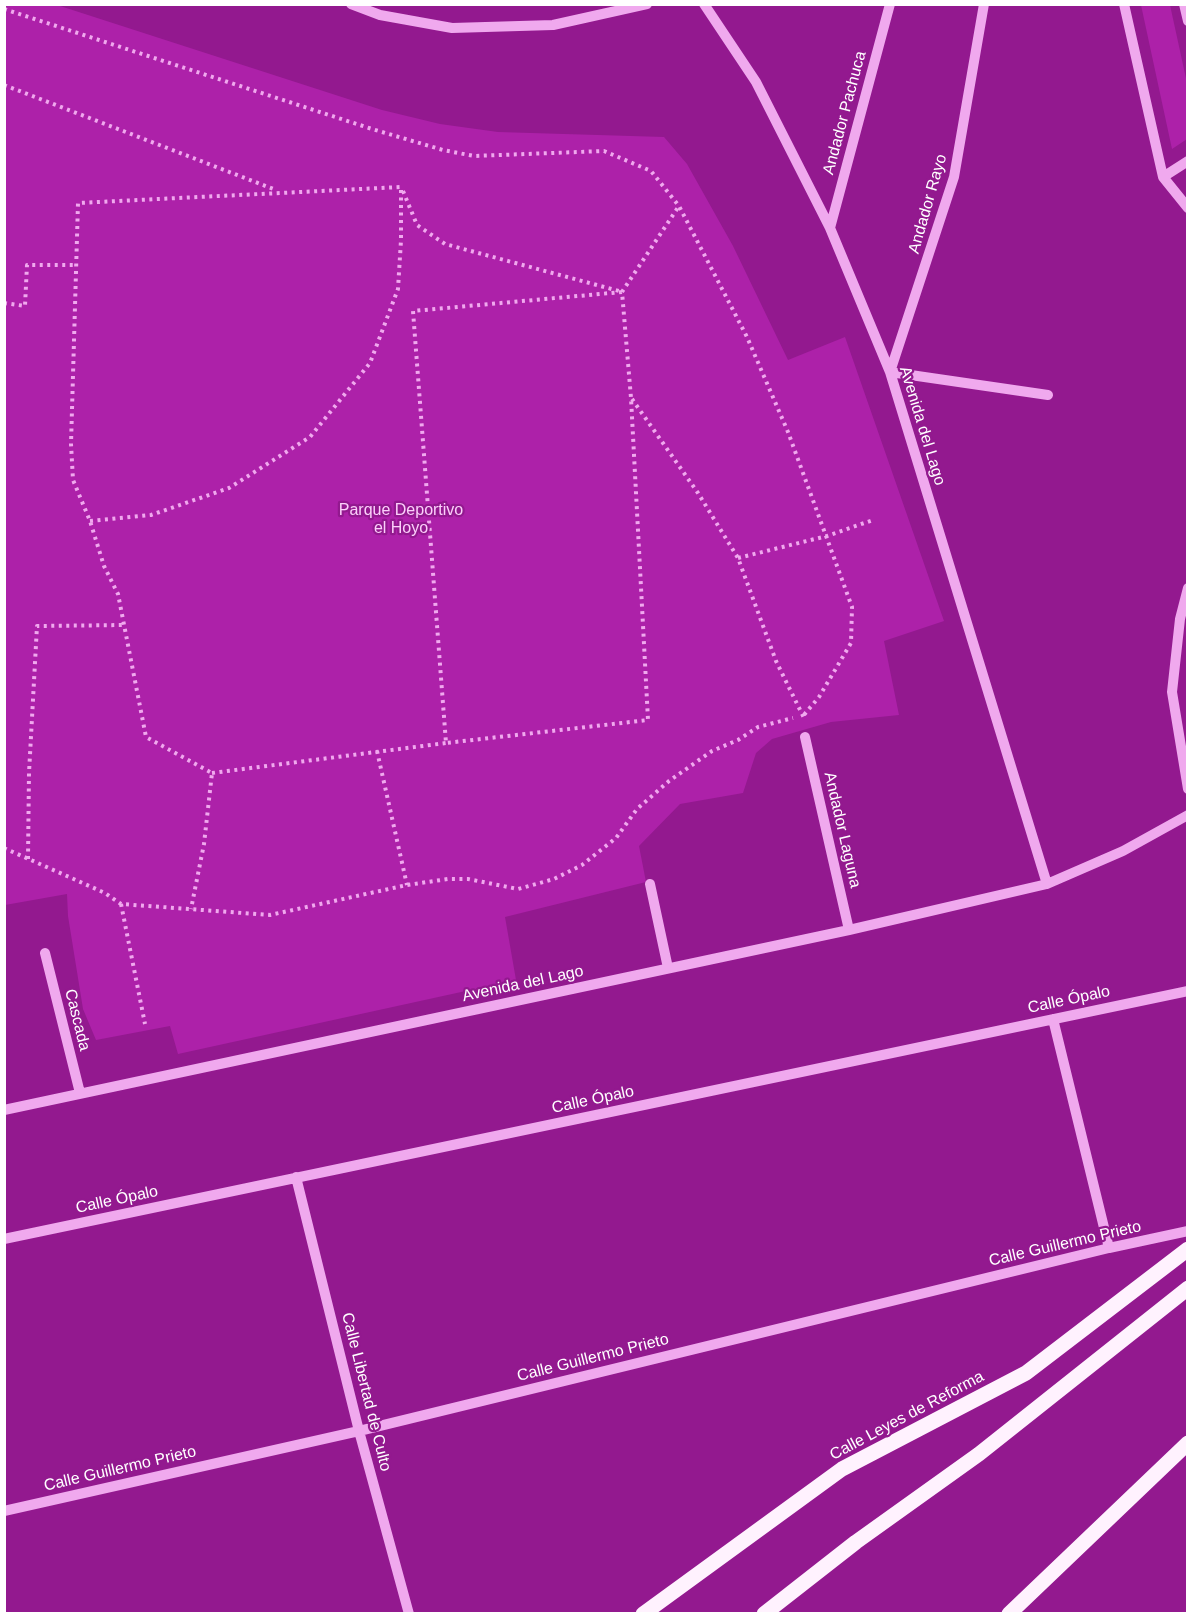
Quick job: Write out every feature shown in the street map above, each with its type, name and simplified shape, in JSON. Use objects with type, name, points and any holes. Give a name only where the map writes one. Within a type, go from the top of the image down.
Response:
[{"type":"main road","name":"Calle Leyes de Reforma","points":[[643,1614],[842,1469],[1026,1373],[1188,1249]]},
{"type":"main road","points":[[764,1614],[856,1542],[979,1454],[1188,1288]]},
{"type":"main road","points":[[1009,1614],[1188,1443]]},
{"type":"street","points":[[351,4],[380,15],[452,28],[553,25],[647,4]]},
{"type":"street","name":"Avenida del Lago","points":[[704,4],[756,82],[830,228],[890,372],[1047,884]]},
{"type":"street","name":"Andador Pachuca","points":[[830,228],[890,4]]},
{"type":"street","name":"Andador Rayo","points":[[890,372],[954,177],[984,4]]},
{"type":"street","points":[[1124,4],[1163,177],[1188,208]]},
{"type":"street","points":[[1184,4],[1188,21]]},
{"type":"street","points":[[1163,177],[1188,161]]},
{"type":"street","points":[[890,372],[1048,395]]},
{"type":"street","points":[[1188,588],[1180,619],[1172,692],[1188,789]]},
{"type":"street","name":"Andador Laguna","points":[[805,736],[849,930]]},
{"type":"street","name":"Avenida del Lago","points":[[4,1110],[849,930],[1047,884],[1124,851],[1188,816]]},
{"type":"street","points":[[650,884],[668,968]]},
{"type":"street","name":"Cascada","points":[[45,953],[80,1093]]},
{"type":"street","name":"Calle Ópalo","points":[[4,1239],[1188,991]]},
{"type":"street","points":[[1053,1019],[1108,1248]]},
{"type":"street","name":"Calle Libertad de Culto","points":[[296,1177],[359,1431],[409,1614]]},
{"type":"street","name":"Calle Guillermo Prieto","points":[[4,1510],[359,1431],[1108,1248],[1188,1231]]},
{"type":"path","points":[[4,9],[443,150],[474,156],[604,151],[651,171],[680,206],[747,337],[788,432],[852,607],[852,643],[819,697],[804,716],[759,727],[738,740],[712,751],[669,780],[637,809],[616,838],[582,865],[554,879],[518,889],[468,879],[448,879],[407,885],[270,915],[122,904],[105,892],[4,848]]},
{"type":"path","points":[[4,85],[279,192]]},
{"type":"path","points":[[401,187],[78,203],[71,444],[73,480],[90,521],[104,566],[117,594],[146,736],[213,773],[377,751],[648,720],[631,398],[622,292],[680,206]]},
{"type":"path","points":[[401,187],[417,225],[445,244],[622,292]]},
{"type":"path","points":[[90,521],[151,515],[229,488],[310,437],[370,363],[394,299],[398,288],[401,250],[401,187]]},
{"type":"path","points":[[4,303],[25,306],[27,265],[75,265]]},
{"type":"path","points":[[446,743],[413,310],[622,292]]},
{"type":"path","points":[[631,398],[698,493],[738,558],[776,661],[804,716],[805,736]]},
{"type":"path","points":[[738,558],[827,536],[873,520]]},
{"type":"path","points":[[27,859],[28,773],[38,626],[125,625]]},
{"type":"path","points":[[377,751],[407,885]]},
{"type":"path","points":[[191,909],[204,844],[213,773]]},
{"type":"path","points":[[122,904],[145,1024]]},
{"type":"green space","name":"Parque Deportivo el Hoyo","points":[[5,5],[57,5],[382,110],[440,124],[498,132],[664,137],[687,164],[733,246],[788,360],[845,337],[944,621],[884,641],[899,715],[831,722],[772,739],[756,753],[743,793],[680,804],[639,846],[646,882],[505,917],[516,980],[178,1054],[170,1026],[96,1040],[83,1009],[68,916],[67,894],[5,905]]},
{"type":"green space","points":[[1141,5],[1170,5],[1187,83],[1187,139],[1172,149]]}]
